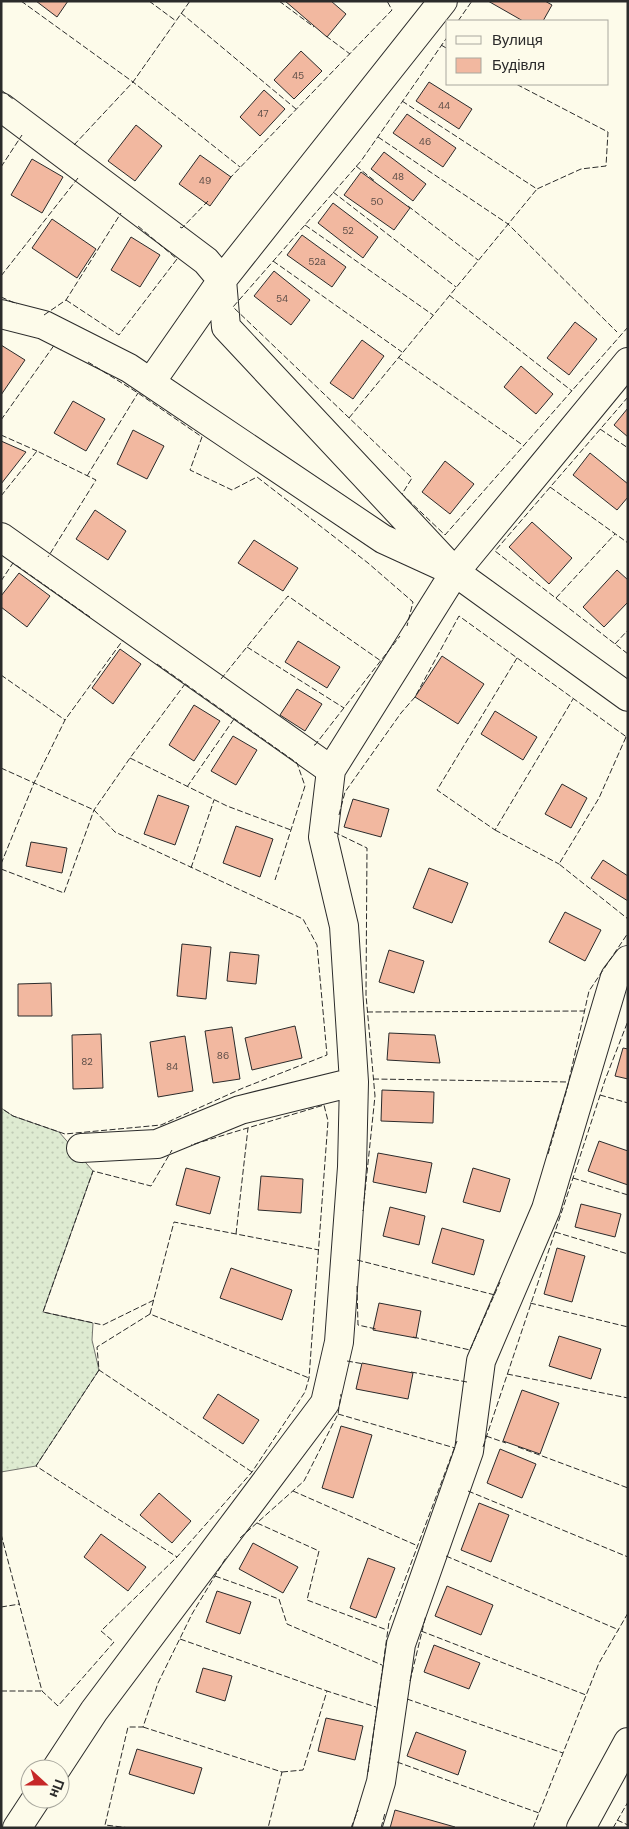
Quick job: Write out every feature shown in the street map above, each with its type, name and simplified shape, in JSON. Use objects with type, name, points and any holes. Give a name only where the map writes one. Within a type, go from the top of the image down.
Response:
[{"type":"street","points":[[151,382],[222,280],[443,1]]},
{"type":"street","points":[[1,107],[206,261],[222,280],[226,327],[455,572]]},
{"type":"street","points":[[1,314],[44,325],[129,368],[383,538],[455,572],[628,697]]},
{"type":"street","points":[[63,1759],[94,1711],[325,1403],[339,1342],[352,1167],[354,1082],[344,926],[323,837],[332,770],[455,572],[628,362]]},
{"type":"street","points":[[3,543],[332,770]]},
{"type":"street","points":[[367,1828],[381,1782],[401,1644],[469,1451],[481,1361],[546,1208],[615,977],[628,960]]},
{"type":"street","points":[[81,1148],[157,1144],[240,1110],[354,1082]]},
{"type":"street","points":[[581,1828],[628,1742]]},
{"type":"street","points":[[17,1828],[29,1809]]},
{"type":"green space","points":[[1,1108],[13,1116],[59,1132],[93,1171],[43,1312],[93,1323],[92,1340],[99,1370],[36,1466],[1,1472]]},
{"type":"building","points":[[36,1],[68,1],[57,17]]},
{"type":"building","points":[[285,1],[331,1],[346,14],[327,37]]},
{"type":"building","points":[[488,1],[545,1],[552,5],[544,20],[521,20]]},
{"type":"building","points":[[301,51],[322,71],[294,99],[274,80]]},
{"type":"building","points":[[429,82],[472,109],[459,129],[416,101]]},
{"type":"building","points":[[264,90],[285,109],[260,136],[240,117]]},
{"type":"building","points":[[407,114],[456,148],[443,167],[393,133]]},
{"type":"building","points":[[136,125],[162,146],[135,181],[108,161]]},
{"type":"building","points":[[384,152],[426,184],[413,201],[371,169]]},
{"type":"building","points":[[200,155],[231,177],[210,206],[179,184]]},
{"type":"building","points":[[32,159],[63,177],[42,213],[11,195]]},
{"type":"building","points":[[361,172],[410,208],[394,230],[344,195]]},
{"type":"building","points":[[333,203],[378,237],[363,258],[318,223]]},
{"type":"building","points":[[52,219],[96,249],[77,278],[32,248]]},
{"type":"building","points":[[302,235],[346,267],[332,287],[287,255]]},
{"type":"building","points":[[131,237],[160,255],[140,287],[111,270]]},
{"type":"building","points":[[274,271],[310,300],[291,325],[254,296]]},
{"type":"building","points":[[575,322],[597,339],[569,375],[547,358]]},
{"type":"building","points":[[362,340],[384,356],[353,399],[330,383]]},
{"type":"building","points":[[1,345],[25,360],[1,395]]},
{"type":"building","points":[[521,366],[553,394],[536,414],[504,387]]},
{"type":"building","points":[[73,401],[105,419],[86,451],[54,433]]},
{"type":"building","points":[[628,408],[628,437],[614,425]]},
{"type":"building","points":[[133,430],[164,446],[147,479],[117,464]]},
{"type":"building","points":[[1,441],[26,452],[1,484]]},
{"type":"building","points":[[590,453],[628,484],[628,497],[617,510],[573,475]]},
{"type":"building","points":[[445,461],[474,484],[450,514],[422,492]]},
{"type":"building","points":[[95,510],[126,531],[108,560],[76,539]]},
{"type":"building","points":[[532,522],[572,558],[549,584],[509,547]]},
{"type":"building","points":[[254,540],[298,568],[283,591],[238,563]]},
{"type":"building","points":[[617,570],[628,580],[628,602],[604,627],[583,607]]},
{"type":"building","points":[[19,573],[50,596],[27,627],[1,607],[1,596]]},
{"type":"building","points":[[298,641],[340,667],[327,688],[285,662]]},
{"type":"building","points":[[120,649],[141,664],[113,704],[92,688]]},
{"type":"building","points":[[442,656],[484,684],[458,724],[415,697]]},
{"type":"building","points":[[297,689],[322,704],[305,731],[280,715]]},
{"type":"building","points":[[194,705],[220,721],[194,761],[169,745]]},
{"type":"building","points":[[495,711],[537,737],[523,760],[481,734]]},
{"type":"building","points":[[233,736],[257,750],[236,785],[211,771]]},
{"type":"building","points":[[562,784],[587,798],[571,828],[545,814]]},
{"type":"building","points":[[158,795],[189,806],[175,845],[144,834]]},
{"type":"building","points":[[353,799],[389,809],[381,837],[344,827]]},
{"type":"building","points":[[236,826],[273,839],[260,877],[223,863]]},
{"type":"building","points":[[31,842],[67,848],[62,873],[26,866]]},
{"type":"building","points":[[603,860],[628,876],[628,901],[591,878]]},
{"type":"building","points":[[429,868],[468,883],[452,923],[413,908]]},
{"type":"building","points":[[565,912],[601,930],[585,961],[549,942]]},
{"type":"building","points":[[182,944],[211,947],[206,999],[177,996]]},
{"type":"building","points":[[389,950],[424,961],[414,993],[379,982]]},
{"type":"building","points":[[230,952],[259,955],[256,984],[227,981]]},
{"type":"building","points":[[51,983],[52,1016],[18,1016],[18,984]]},
{"type":"building","points":[[295,1026],[302,1058],[252,1070],[245,1038]]},
{"type":"building","points":[[232,1027],[240,1079],[213,1083],[205,1031]]},
{"type":"building","points":[[389,1033],[435,1035],[440,1063],[387,1060]]},
{"type":"building","points":[[101,1034],[103,1088],[73,1089],[72,1035]]},
{"type":"building","points":[[185,1036],[193,1091],[158,1097],[150,1042]]},
{"type":"building","points":[[623,1048],[628,1049],[628,1079],[615,1076]]},
{"type":"building","points":[[382,1090],[434,1092],[433,1123],[381,1121]]},
{"type":"building","points":[[599,1141],[628,1151],[628,1185],[588,1171]]},
{"type":"building","points":[[378,1153],[432,1163],[426,1193],[373,1182]]},
{"type":"building","points":[[186,1168],[220,1177],[210,1214],[176,1205]]},
{"type":"building","points":[[473,1168],[510,1179],[500,1212],[463,1202]]},
{"type":"building","points":[[261,1176],[303,1179],[301,1213],[258,1210]]},
{"type":"building","points":[[581,1204],[621,1214],[615,1237],[575,1227]]},
{"type":"building","points":[[390,1207],[425,1216],[419,1245],[383,1236]]},
{"type":"building","points":[[442,1228],[484,1240],[474,1275],[432,1263]]},
{"type":"building","points":[[557,1248],[585,1256],[572,1302],[544,1294]]},
{"type":"building","points":[[231,1268],[292,1290],[282,1320],[220,1298]]},
{"type":"building","points":[[379,1303],[421,1311],[416,1338],[373,1330]]},
{"type":"building","points":[[559,1336],[601,1349],[591,1379],[549,1366]]},
{"type":"building","points":[[362,1363],[413,1373],[408,1399],[356,1389]]},
{"type":"building","points":[[522,1390],[559,1403],[540,1454],[503,1441]]},
{"type":"building","points":[[218,1394],[259,1420],[243,1444],[203,1418]]},
{"type":"building","points":[[341,1426],[372,1435],[353,1498],[322,1488]]},
{"type":"building","points":[[500,1449],[536,1464],[522,1498],[487,1483]]},
{"type":"building","points":[[159,1493],[191,1521],[172,1543],[140,1515]]},
{"type":"building","points":[[479,1503],[509,1515],[491,1562],[461,1550]]},
{"type":"building","points":[[101,1534],[146,1567],[128,1591],[84,1557]]},
{"type":"building","points":[[253,1543],[298,1567],[283,1593],[239,1569]]},
{"type":"building","points":[[368,1558],[395,1568],[376,1618],[350,1608]]},
{"type":"building","points":[[447,1586],[493,1605],[481,1635],[435,1616]]},
{"type":"building","points":[[217,1591],[251,1602],[240,1634],[206,1622]]},
{"type":"building","points":[[434,1645],[480,1663],[469,1689],[424,1672]]},
{"type":"building","points":[[203,1668],[232,1676],[225,1701],[196,1692]]},
{"type":"building","points":[[326,1718],[363,1726],[355,1760],[318,1751]]},
{"type":"building","points":[[416,1732],[466,1751],[458,1775],[407,1756]]},
{"type":"building","points":[[137,1749],[202,1768],[194,1794],[129,1774]]},
{"type":"building","points":[[395,1810],[455,1827],[455,1828],[390,1828]]},
{"type":"fence","points":[[21,1],[133,82],[240,167]]},
{"type":"fence","points":[[149,1],[176,21]]},
{"type":"fence","points":[[74,145],[133,82],[190,1]]},
{"type":"fence","points":[[279,1],[314,27]]},
{"type":"fence","points":[[229,179],[392,10],[387,1]]},
{"type":"fence","points":[[459,20],[472,1]]},
{"type":"fence","points":[[181,13],[296,109]]},
{"type":"fence","points":[[326,36],[350,54]]},
{"type":"fence","points":[[446,39],[361,161],[233,307],[412,478],[402,494],[445,535],[628,327]]},
{"type":"fence","points":[[441,45],[446,48]]},
{"type":"fence","points":[[402,101],[537,189],[581,169],[606,166],[608,132],[518,85]]},
{"type":"fence","points":[[1,90],[13,99]]},
{"type":"fence","points":[[1,167],[22,135]]},
{"type":"fence","points":[[378,137],[508,224],[617,332]]},
{"type":"fence","points":[[356,166],[376,182]]},
{"type":"fence","points":[[1,276],[78,178]]},
{"type":"fence","points":[[349,418],[537,189]]},
{"type":"fence","points":[[333,192],[456,287]]},
{"type":"fence","points":[[180,227],[182,228],[208,201]]},
{"type":"fence","points":[[408,206],[478,260]]},
{"type":"fence","points":[[44,315],[66,300],[121,213]]},
{"type":"fence","points":[[305,225],[433,315]]},
{"type":"fence","points":[[66,300],[119,335],[177,259],[138,226]]},
{"type":"fence","points":[[273,261],[402,352]]},
{"type":"fence","points":[[449,295],[572,391]]},
{"type":"fence","points":[[1,297],[17,304]]},
{"type":"fence","points":[[1,420],[55,344]]},
{"type":"fence","points":[[398,357],[524,446]]},
{"type":"fence","points":[[88,362],[138,393],[202,437],[190,470],[232,490],[257,477],[368,563],[413,602],[407,626]]},
{"type":"fence","points":[[87,476],[138,393]]},
{"type":"fence","points":[[628,397],[495,551],[628,654]]},
{"type":"fence","points":[[600,429],[628,448]]},
{"type":"fence","points":[[1,435],[37,451]]},
{"type":"fence","points":[[1,496],[37,451],[96,480],[48,557]]},
{"type":"fence","points":[[550,487],[628,543]]},
{"type":"fence","points":[[556,598],[615,534]]},
{"type":"fence","points":[[1,581],[13,563],[90,617]]},
{"type":"fence","points":[[221,679],[288,596],[381,661]]},
{"type":"fence","points":[[339,815],[345,792],[401,713],[415,697],[459,616],[628,738]]},
{"type":"fence","points":[[615,644],[628,630]]},
{"type":"fence","points":[[314,745],[400,636]]},
{"type":"fence","points":[[1,864],[34,783],[65,720],[123,640]]},
{"type":"fence","points":[[247,647],[344,708]]},
{"type":"fence","points":[[517,658],[437,790],[495,830],[573,699]]},
{"type":"fence","points":[[157,664],[297,763],[305,786],[275,880]]},
{"type":"fence","points":[[1,675],[65,720]]},
{"type":"fence","points":[[1,869],[64,893],[94,810],[185,684]]},
{"type":"fence","points":[[187,787],[234,719]]},
{"type":"fence","points":[[626,737],[599,798],[559,864],[628,919]]},
{"type":"fence","points":[[130,758],[227,806],[291,830]]},
{"type":"fence","points":[[1,768],[94,810],[115,832],[303,919],[317,945],[327,1055],[243,1088],[161,1125],[65,1134],[13,1116],[1,1108]]},
{"type":"fence","points":[[191,868],[214,800]]},
{"type":"fence","points":[[495,830],[559,864]]},
{"type":"fence","points":[[334,832],[367,848],[366,995],[375,1096],[363,1211]]},
{"type":"fence","points":[[548,1154],[567,1089],[589,991],[628,933]]},
{"type":"fence","points":[[367,1012],[585,1011]]},
{"type":"fence","points":[[483,1447],[605,1080],[628,1021]]},
{"type":"fence","points":[[373,1079],[569,1082]]},
{"type":"fence","points":[[600,1095],[628,1103]]},
{"type":"fence","points":[[1,1534],[42,1691],[58,1706],[114,1642],[101,1631],[177,1557],[252,1472],[305,1392],[309,1378],[328,1121],[324,1105],[191,1145]]},
{"type":"fence","points":[[236,1234],[248,1128]]},
{"type":"fence","points":[[154,1300],[103,1325],[43,1312],[93,1171],[151,1186],[172,1150]]},
{"type":"fence","points":[[573,1178],[628,1195]]},
{"type":"fence","points":[[150,1314],[174,1222],[319,1250]]},
{"type":"fence","points":[[555,1232],[628,1254]]},
{"type":"fence","points":[[357,1260],[495,1295]]},
{"type":"fence","points":[[413,1337],[470,1350],[500,1282]]},
{"type":"fence","points":[[357,1286],[358,1325],[376,1329]]},
{"type":"fence","points":[[530,1303],[628,1327]]},
{"type":"fence","points":[[252,1472],[99,1370],[97,1347],[150,1314],[309,1378]]},
{"type":"fence","points":[[347,1361],[364,1364]]},
{"type":"fence","points":[[99,1370],[36,1466],[177,1557]]},
{"type":"fence","points":[[411,1372],[467,1382]]},
{"type":"fence","points":[[507,1374],[628,1398]]},
{"type":"fence","points":[[240,1538],[304,1481],[338,1414],[341,1394]]},
{"type":"fence","points":[[338,1414],[455,1448]]},
{"type":"fence","points":[[486,1436],[506,1443]]},
{"type":"fence","points":[[368,1772],[389,1622],[457,1441]]},
{"type":"fence","points":[[518,1447],[628,1488]]},
{"type":"fence","points":[[293,1491],[418,1546]]},
{"type":"fence","points":[[468,1491],[628,1557]]},
{"type":"fence","points":[[257,1523],[319,1551],[307,1600],[387,1630]]},
{"type":"fence","points":[[130,1828],[105,1825],[128,1727],[143,1727],[158,1683],[192,1614],[227,1556]]},
{"type":"fence","points":[[446,1556],[619,1630]]},
{"type":"fence","points":[[215,1576],[279,1599],[287,1624],[382,1665]]},
{"type":"fence","points":[[1,1607],[20,1604]]},
{"type":"fence","points":[[533,1828],[599,1663],[628,1613]]},
{"type":"fence","points":[[410,1681],[426,1615]]},
{"type":"fence","points":[[421,1631],[586,1695]]},
{"type":"fence","points":[[180,1639],[327,1691]]},
{"type":"fence","points":[[1,1691],[42,1691]]},
{"type":"fence","points":[[282,1772],[303,1770],[327,1691],[376,1707]]},
{"type":"fence","points":[[407,1699],[563,1753]]},
{"type":"fence","points":[[143,1727],[282,1772],[268,1828]]},
{"type":"fence","points":[[397,1762],[539,1813]]},
{"type":"fence","points":[[613,1828],[628,1802]]},
{"type":"fence","points":[[351,1828],[358,1810]]},
{"type":"fence","points":[[381,1828],[385,1813]]},
{"type":"fence","points":[[617,1820],[628,1825]]}]
